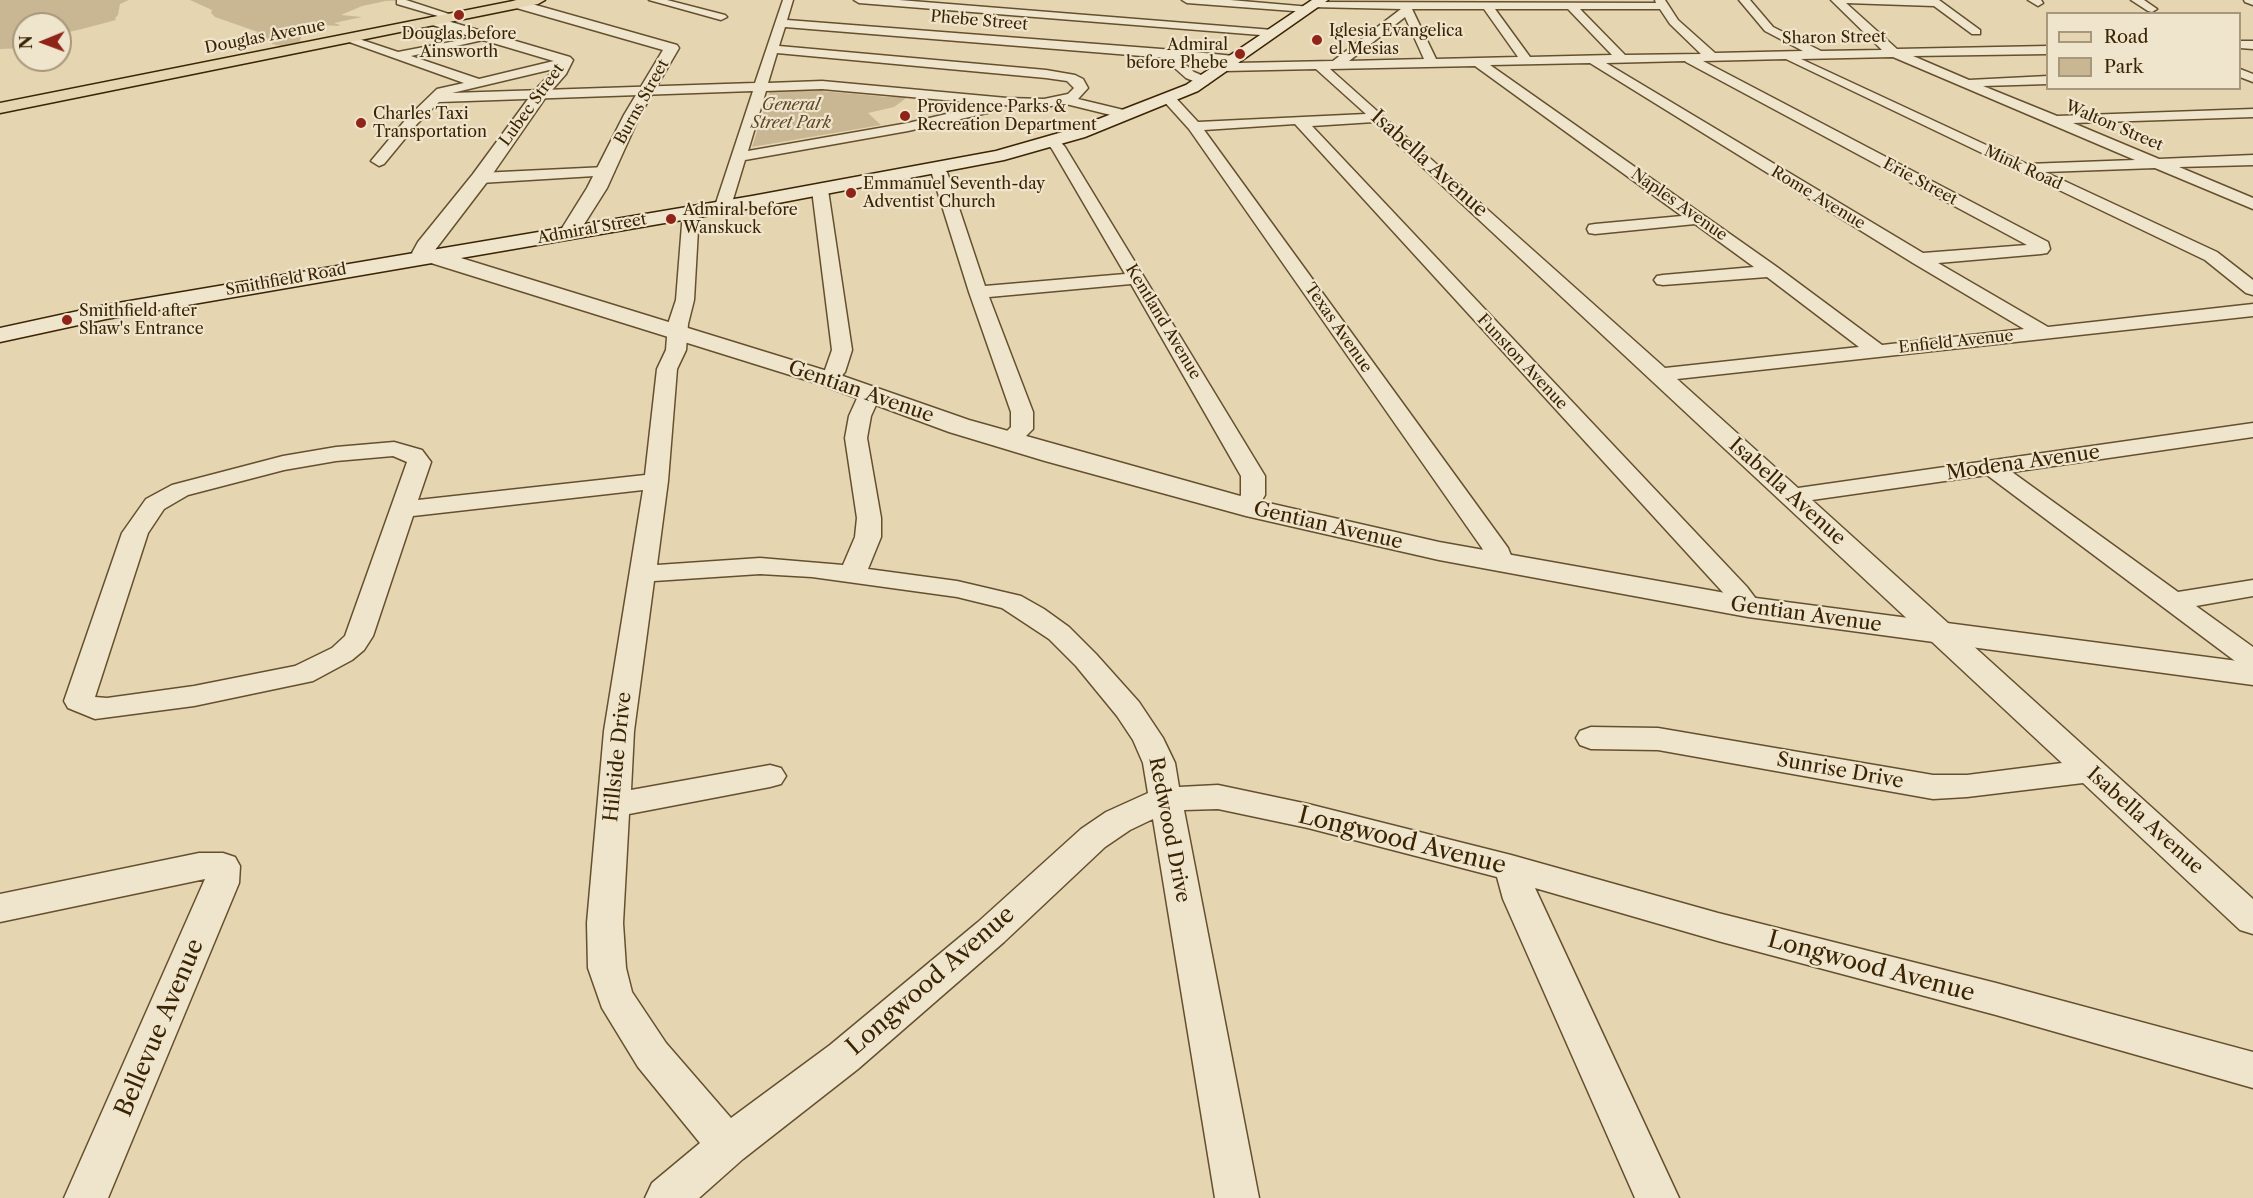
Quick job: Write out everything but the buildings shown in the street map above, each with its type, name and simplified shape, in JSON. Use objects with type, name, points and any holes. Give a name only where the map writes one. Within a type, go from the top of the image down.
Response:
[{"type":"main road","name":"Douglas Avenue","points":[[0,108],[538,0]]},
{"type":"street","points":[[654,0],[721,17]]},
{"type":"street","points":[[723,206],[788,0]]},
{"type":"street","points":[[859,0],[1273,33]]},
{"type":"street","points":[[984,38],[1045,0]]},
{"type":"street","points":[[1187,0],[1406,8],[1662,3],[1674,22],[1713,58]]},
{"type":"street","points":[[1744,0],[1769,28],[1819,55]]},
{"type":"street","points":[[1836,0],[1934,1],[1976,32]]},
{"type":"street","points":[[1836,0],[1873,36],[1895,53]]},
{"type":"street","points":[[2136,0],[2152,9]]},
{"type":"street","points":[[2249,0],[2253,2]]},
{"type":"street","points":[[406,1],[452,17]]},
{"type":"street","name":"Burns Street","points":[[521,2],[670,47],[606,172],[569,233]]},
{"type":"street","name":"Admiral Street","points":[[432,256],[820,190],[998,156],[1052,141],[1127,115],[1203,81],[1314,5]]},
{"type":"street","points":[[1487,5],[1527,61]]},
{"type":"street","points":[[1571,6],[1622,60]]},
{"type":"street","points":[[1406,8],[1432,63]]},
{"type":"street","points":[[1328,65],[1406,8]]},
{"type":"street","name":"Lubec Street","points":[[432,256],[423,252],[426,247],[480,178],[540,94],[561,71],[565,60],[434,21]]},
{"type":"street","name":"Phebe Street","points":[[780,23],[1174,54],[1230,64]]},
{"type":"street","points":[[399,56],[488,36]]},
{"type":"street","points":[[347,39],[478,83]]},
{"type":"street","points":[[436,98],[761,86],[837,86],[1007,102],[1044,103],[1065,100],[1076,95],[1081,88],[1078,82],[1061,76],[772,49]]},
{"type":"street","name":"Sharon Street","points":[[1593,60],[2046,50]]},
{"type":"street","name":"Walton Street","points":[[1895,53],[2249,201]]},
{"type":"street","points":[[1174,54],[1173,60],[1190,75],[1203,81]]},
{"type":"street","name":"Mink Road","points":[[1786,56],[2211,256],[2253,289]]},
{"type":"street","name":"Erie Street","points":[[1689,58],[2042,246],[2041,249],[1919,259]]},
{"type":"street","points":[[1230,64],[1328,65],[1593,60]]},
{"type":"street","name":"Rome Avenue","points":[[1593,60],[2045,333]]},
{"type":"street","points":[[379,161],[412,121],[442,92],[562,63]]},
{"type":"street","name":"Naples Avenue","points":[[1479,63],[1772,271],[1876,350]]},
{"type":"street","name":"Isabella Avenue","points":[[1328,65],[1377,118],[2253,920]]},
{"type":"street","points":[[1964,82],[2046,80]]},
{"type":"street","name":"Texas Avenue","points":[[1168,98],[1194,126],[1495,548],[1502,563]]},
{"type":"street","points":[[1065,100],[1127,115]]},
{"type":"street","points":[[738,157],[908,127],[975,113],[1007,102]]},
{"type":"street","points":[[2052,119],[2253,113]]},
{"type":"street","points":[[1194,126],[1377,118]]},
{"type":"street","name":"Funston Avenue","points":[[1298,121],[1738,593],[1748,607]]},
{"type":"street","name":"Kentland Avenue","points":[[1052,141],[1058,147],[1253,476],[1253,495],[1246,507]]},
{"type":"street","points":[[2023,168],[2253,160]]},
{"type":"street","points":[[933,168],[939,172],[978,292],[1022,412],[1022,429],[1009,440]]},
{"type":"street","points":[[480,178],[606,172]]},
{"type":"street","points":[[820,190],[842,350],[835,372],[828,379]]},
{"type":"street","name":"Hillside Drive","points":[[691,212],[685,300],[678,324],[676,350],[667,369],[656,481],[620,731],[612,806],[605,924],[607,968],[615,997],[652,1055],[728,1145]]},
{"type":"street","points":[[1595,229],[1698,219]]},
{"type":"street","name":"Gentian Avenue","points":[[432,256],[828,379],[959,426],[1104,470],[1246,507],[1502,563],[1748,607],[2253,674]]},
{"type":"street","name":"Smithfield Road","points":[[0,335],[117,310],[432,256]]},
{"type":"street","points":[[1663,280],[1772,271]]},
{"type":"street","points":[[978,292],[1136,278]]},
{"type":"street","name":"Enfield Avenue","points":[[1660,375],[2253,310]]},
{"type":"street","points":[[853,574],[868,537],[870,518],[856,438],[860,416],[870,394]]},
{"type":"street","name":"Modena Avenue","points":[[1792,496],[2253,430]]},
{"type":"street","points":[[394,449],[414,455],[419,462],[405,509],[359,636],[354,644],[330,662],[303,674],[282,679],[165,701],[95,708],[79,701],[135,533],[147,513],[165,497],[180,490],[308,458],[394,449]]},
{"type":"street","points":[[1992,468],[2253,661]]},
{"type":"street","points":[[405,509],[548,495],[656,481]]},
{"type":"street","name":"Redwood Drive","points":[[641,574],[740,566],[812,569],[987,595],[1011,602],[1034,615],[1059,633],[1086,660],[1128,709],[1148,738],[1159,763],[1237,1198]]},
{"type":"street","points":[[2174,601],[2253,588]]},
{"type":"street","name":"Sunrise Drive","points":[[1591,738],[1658,739],[1933,787],[1967,786],[2089,771]]},
{"type":"street","points":[[612,806],[770,776]]},
{"type":"street","name":"Longwood Avenue","points":[[667,1198],[728,1145],[844,1057],[965,954],[1093,838],[1118,821],[1166,800],[1218,797],[1308,816],[1511,868],[1718,927],[1996,999],[2253,1070]]},
{"type":"street","name":"Bellevue Avenue","points":[[0,908],[213,864],[224,866],[222,883],[86,1198]]},
{"type":"street","points":[[1511,868],[1521,899],[1657,1198]]},
{"type":"green space","points":[[0,0],[129,0],[120,4],[116,20],[72,31],[72,12],[12,12],[12,48],[0,49]]},
{"type":"green space","points":[[190,0],[417,0],[386,1],[362,6],[341,15],[362,17],[334,23],[340,25],[338,26],[322,25],[301,37],[300,41],[310,43],[285,47],[272,44],[272,40],[241,42],[258,32],[215,17],[211,13],[212,10]]},
{"type":"green space","name":"General Street Park","points":[[806,87],[821,91],[888,97],[909,96],[894,107],[868,113],[881,125],[752,147],[771,88]]},
{"type":"place","name":"Douglas before Ainsworth","points":[[459,15]]},
{"type":"place","name":"Iglesia Evangelica el Mesias","points":[[1317,40]]},
{"type":"place","name":"Admiral before Phebe","points":[[1240,54]]},
{"type":"place","name":"Providence Parks & Recreation Department","points":[[905,116]]},
{"type":"place","name":"Charles Taxi Transportation","points":[[361,123]]},
{"type":"place","name":"Emmanuel Seventh-day Adventist Church","points":[[851,193]]},
{"type":"place","name":"Admiral before Wanskuck","points":[[671,219]]},
{"type":"place","name":"Smithfield after Shaw's Entrance","points":[[67,320]]}]
